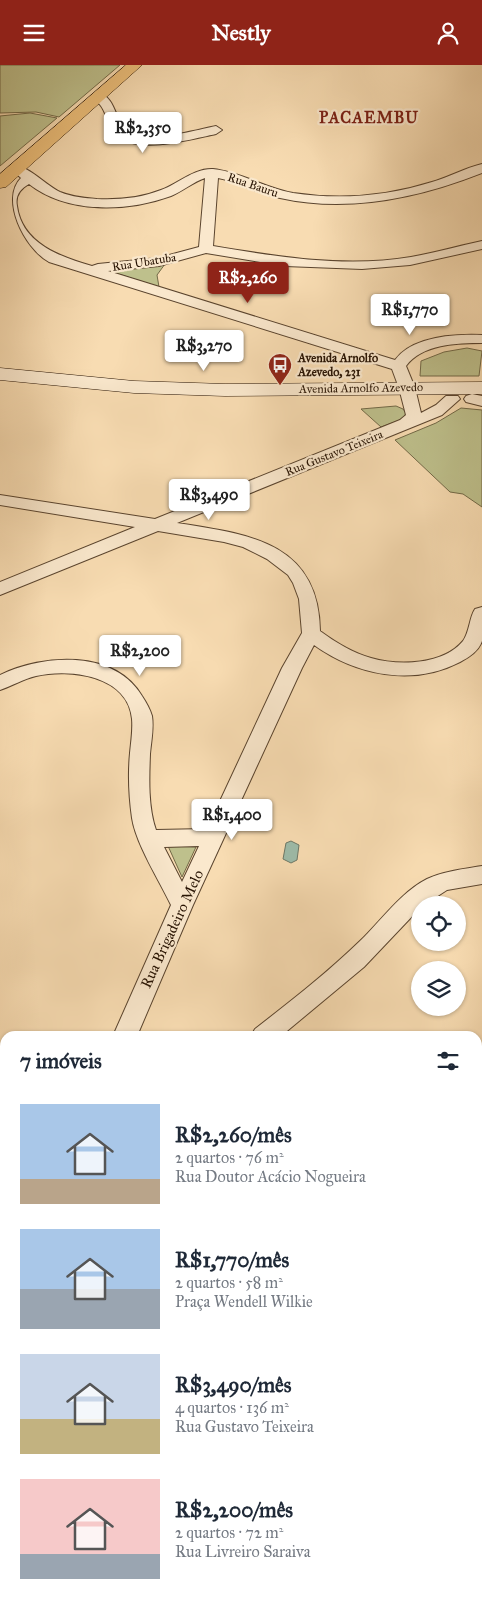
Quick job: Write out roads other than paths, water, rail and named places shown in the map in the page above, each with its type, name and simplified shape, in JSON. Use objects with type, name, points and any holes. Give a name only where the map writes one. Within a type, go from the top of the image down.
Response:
[{"type":"main road","points":[[0,183],[135,65]]},
{"type":"main road","name":"Avenida Arnolfo Azevedo","points":[[0,374],[134,387],[474,397]]},
{"type":"main road","name":"Avenida Arnolfo Azevedo","points":[[0,389],[91,398],[187,402],[336,403],[409,394],[474,397]]},
{"type":"street","points":[[99,97],[109,107],[119,131],[132,138],[159,140],[216,130]]},
{"type":"street","name":"Rua Bauru","points":[[21,165],[44,189],[81,201],[113,203],[152,198],[169,192],[195,177],[212,173],[228,176],[284,196],[323,201],[347,201],[394,194],[482,168]]},
{"type":"street","points":[[206,249],[212,173]]},
{"type":"street","name":"Rua Ubatuba","points":[[32,178],[20,184],[12,191],[9,202],[5,207],[24,237],[41,252],[54,259],[89,269],[140,265],[177,258],[206,249],[285,262],[362,265],[410,261],[482,245]]},
{"type":"street","points":[[177,258],[164,277],[166,286],[179,298]]},
{"type":"street","points":[[89,269],[398,366]]},
{"type":"street","points":[[398,366],[409,353],[425,347],[466,339],[482,339]]},
{"type":"street","points":[[398,366],[409,394],[414,416],[406,423]]},
{"type":"street","name":"Rua Gustavo Teixeira","points":[[0,589],[474,397]]},
{"type":"street","points":[[0,500],[212,534],[242,540],[259,546],[287,565],[307,592],[311,633],[323,643],[362,662],[378,667],[413,668],[449,660],[467,647],[475,637],[482,613]]},
{"type":"street","points":[[207,504],[206,521],[212,534]]},
{"type":"street","points":[[92,515],[105,529],[104,547]]},
{"type":"street","name":"Rua Brigadeiro Melo","points":[[127,1031],[182,905],[292,667],[311,633]]},
{"type":"street","points":[[0,683],[22,672],[51,665],[79,666],[106,675],[128,690],[140,710],[142,730],[139,792],[145,828],[182,905]]},
{"type":"street","points":[[150,839],[214,837]]},
{"type":"street","points":[[270,1031],[314,997],[369,947],[411,902],[434,886],[446,881],[482,875]]},
{"type":"place","name":"Avenida Arnolfo Azevedo, 231","points":[[280,386]]},
{"type":"district","name":"PACAEMBU","points":[[369,117]]}]
